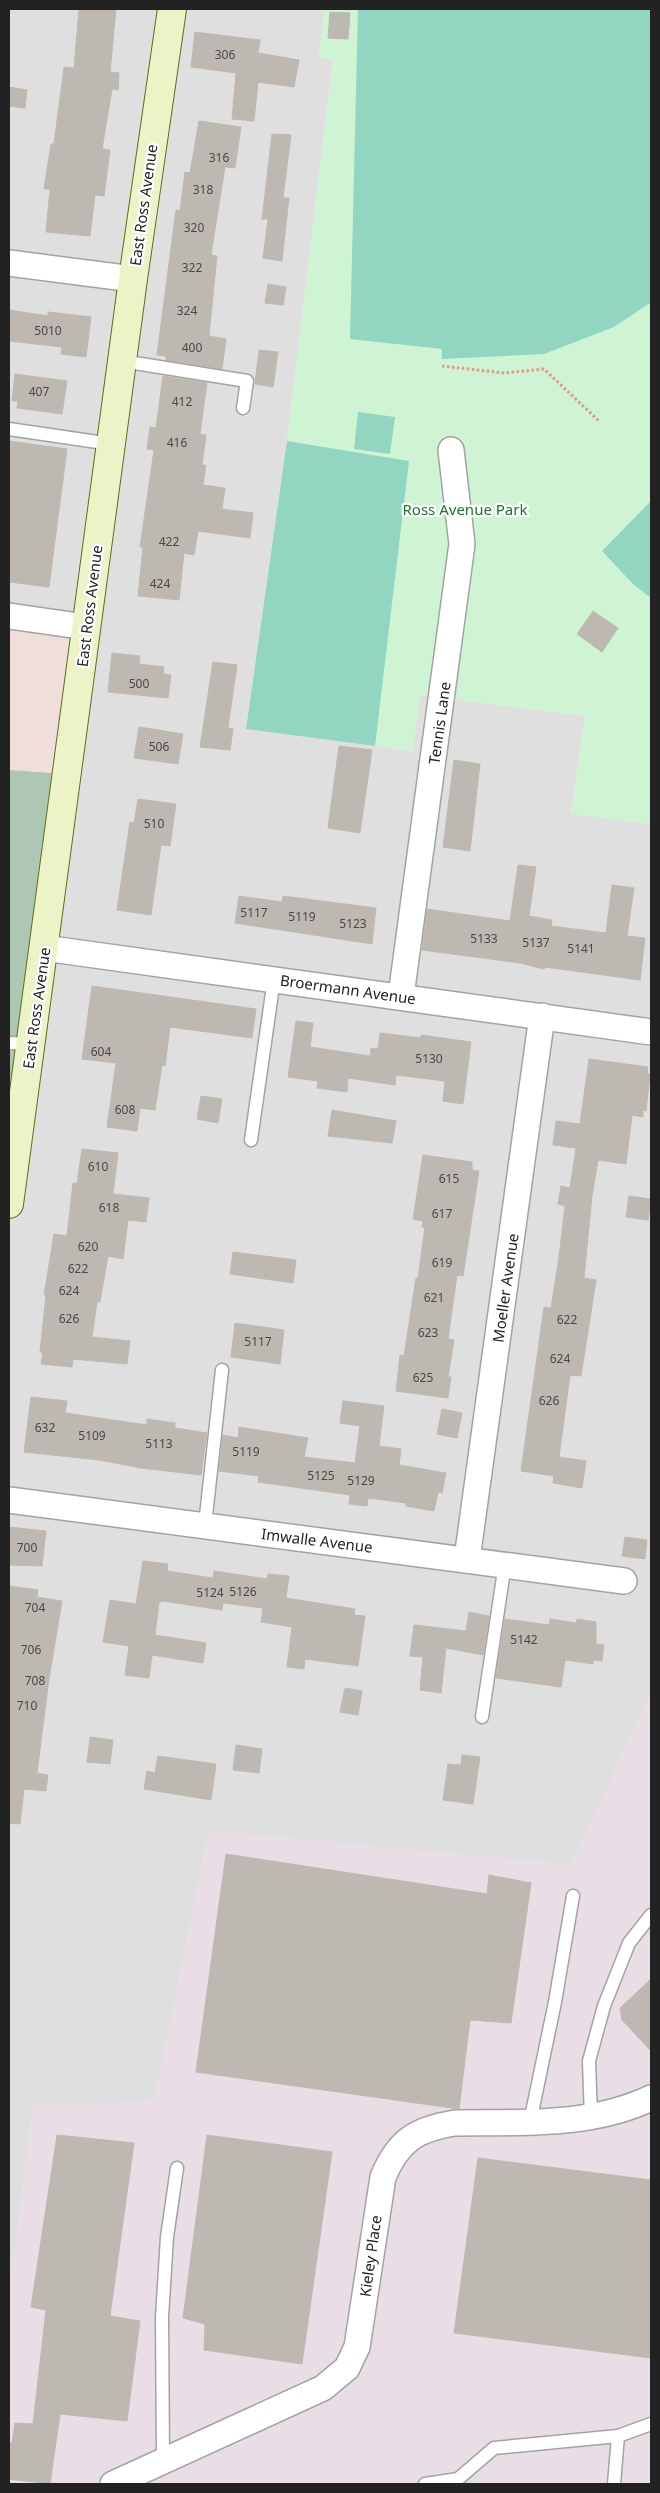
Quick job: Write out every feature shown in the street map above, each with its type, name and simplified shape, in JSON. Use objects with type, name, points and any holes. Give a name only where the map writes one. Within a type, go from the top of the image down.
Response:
[{"type":"street","name":"East Ross Avenue","points":[[9,1204],[20,1043],[44,948],[133,279],[172,9]]},
{"type":"street","points":[[9,263],[133,279]]},
{"type":"street","name":"Tennis Lane","points":[[401,996],[462,544],[451,450]]},
{"type":"street","points":[[9,616],[86,627]]},
{"type":"street","name":"Broermann Avenue","points":[[44,948],[651,1032]]},
{"type":"street","name":"Moeller Avenue","points":[[468,1559],[542,1016]]},
{"type":"street","name":"Imwalle Avenue","points":[[9,1500],[624,1581]]},
{"type":"street","name":"Kieley Place","points":[[113,2484],[323,2388],[347,2368],[357,2347],[383,2177],[392,2156],[404,2142],[421,2131],[446,2124],[590,2118],[636,2105],[651,2098]]},
{"type":"lane","points":[[122,361],[247,381],[243,408]]},
{"type":"lane","points":[[9,429],[111,444]]},
{"type":"lane","points":[[251,1140],[274,979]]},
{"type":"lane","points":[[205,1525],[222,1370]]},
{"type":"lane","points":[[482,1717],[505,1564]]},
{"type":"lane","points":[[530,2122],[555,2002],[574,1896]]},
{"type":"lane","points":[[590,2118],[590,2061],[604,2006],[629,1943],[651,1915]]},
{"type":"lane","points":[[164,2461],[162,2317],[167,2237],[177,2168]]},
{"type":"lane","points":[[425,2484],[458,2479],[494,2448],[618,2436],[651,2424]]},
{"type":"lane","points":[[614,2484],[618,2436]]},
{"type":"path","points":[[442,366],[504,373],[544,369],[600,422]]},
{"type":"shaded area","points":[[9,9],[325,9],[319,57],[333,59],[287,441],[246,728],[412,751],[420,695],[585,716],[571,813],[651,824],[651,1693],[572,1865],[209,1831],[154,2102],[33,2105],[16,2247],[9,2283],[9,1204],[67,774],[9,616]]},
{"type":"shaded area","points":[[9,616],[86,627],[67,774],[9,770]]},
{"type":"shaded area","points":[[651,1693],[651,2484],[9,2484],[9,2283],[16,2247],[33,2105],[154,2101],[209,1831],[572,1865]]},
{"type":"green space","name":"Ross Avenue Park","points":[[325,9],[651,9],[651,824],[571,814],[585,716],[420,695],[413,751],[246,729],[287,441],[333,60],[319,57]]},
{"type":"green space","points":[[358,9],[651,9],[650,303],[614,327],[544,354],[442,359],[442,349],[350,339]]},
{"type":"green space","points":[[358,412],[395,417],[390,454],[354,449]]},
{"type":"green space","points":[[287,441],[409,461],[375,746],[246,729]]},
{"type":"green space","points":[[651,501],[651,598],[634,585],[602,551]]},
{"type":"green space","points":[[9,770],[67,774],[9,1204]]},
{"type":"building","points":[[79,9],[116,9],[110,72],[119,73],[118,90],[112,89],[102,149],[110,150],[104,196],[95,195],[90,236],[46,232],[50,189],[44,189],[51,144],[54,144],[64,67],[74,68]]},
{"type":"building","points":[[330,12],[350,13],[348,39],[328,38]]},
{"type":"building","points":[[195,32],[260,40],[258,53],[299,60],[294,87],[258,82],[254,121],[232,119],[236,73],[191,67]]},
{"type":"building","points":[[9,87],[27,90],[25,108],[9,106]]},
{"type":"building","points":[[199,121],[241,127],[235,168],[225,167],[211,255],[217,256],[209,336],[226,339],[222,369],[166,360],[166,356],[157,355],[176,210],[180,211],[185,172],[190,173]]},
{"type":"building","points":[[272,134],[291,135],[283,198],[289,198],[282,261],[263,258],[268,219],[262,219]]},
{"type":"building","points":[[268,284],[286,287],[283,305],[265,303]]},
{"type":"building","points":[[9,310],[48,316],[48,312],[91,317],[86,357],[61,354],[62,347],[9,341]]},
{"type":"building","points":[[259,350],[278,352],[273,387],[255,384]]},
{"type":"building","points":[[15,374],[67,381],[62,414],[17,408],[18,401],[12,401]]},
{"type":"building","points":[[163,376],[207,383],[200,434],[206,435],[202,465],[206,465],[203,485],[225,488],[222,509],[253,513],[250,538],[198,531],[194,555],[184,553],[179,600],[138,596],[143,547],[140,547],[154,450],[147,449],[150,427],[156,428]]},
{"type":"building","points":[[9,441],[67,449],[49,587],[9,582]]},
{"type":"building","points":[[593,611],[618,628],[602,652],[577,634]]},
{"type":"building","points":[[112,653],[140,656],[139,664],[164,667],[163,674],[171,675],[168,698],[108,692]]},
{"type":"building","points":[[213,662],[237,665],[228,728],[233,729],[230,750],[200,747]]},
{"type":"building","points":[[139,727],[183,734],[178,764],[134,758]]},
{"type":"building","points":[[339,746],[372,750],[360,833],[328,828]]},
{"type":"building","points":[[454,760],[480,764],[470,851],[443,847]]},
{"type":"building","points":[[138,799],[176,804],[170,846],[161,845],[151,915],[117,910],[130,822],[134,823]]},
{"type":"building","points":[[518,865],[536,867],[529,916],[552,920],[551,926],[606,933],[612,885],[634,888],[627,936],[645,938],[640,980],[545,967],[544,969],[520,963],[422,950],[427,909],[510,921]]},
{"type":"building","points":[[239,896],[282,902],[283,896],[376,908],[372,944],[235,923]]},
{"type":"building","points":[[92,986],[256,1009],[252,1038],[170,1027],[165,1066],[162,1065],[155,1110],[140,1108],[137,1131],[107,1127],[116,1063],[82,1059]]},
{"type":"building","points":[[296,1021],[313,1023],[310,1047],[370,1056],[371,1048],[378,1049],[380,1033],[421,1038],[421,1035],[471,1042],[463,1104],[443,1101],[445,1081],[396,1075],[395,1085],[348,1078],[347,1092],[317,1088],[318,1081],[288,1077]]},
{"type":"building","points":[[589,1059],[648,1067],[647,1074],[650,1074],[646,1111],[643,1110],[643,1117],[632,1115],[626,1164],[598,1160],[592,1196],[584,1278],[596,1280],[581,1376],[570,1375],[559,1457],[586,1461],[582,1488],[553,1483],[554,1476],[521,1471],[544,1307],[551,1308],[559,1257],[565,1206],[558,1204],[561,1186],[570,1188],[576,1148],[553,1145],[556,1121],[580,1124]]},
{"type":"building","points":[[201,1096],[222,1099],[218,1123],[197,1119]]},
{"type":"building","points":[[332,1110],[396,1121],[392,1143],[328,1136]]},
{"type":"building","points":[[82,1149],[118,1153],[113,1194],[149,1198],[146,1222],[128,1220],[123,1259],[108,1256],[100,1302],[97,1302],[92,1337],[130,1341],[127,1364],[73,1359],[72,1367],[41,1364],[43,1352],[40,1352],[46,1295],[44,1295],[54,1234],[67,1236],[73,1183],[77,1183]]},
{"type":"building","points":[[423,1155],[472,1162],[472,1170],[479,1171],[463,1276],[457,1275],[448,1339],[454,1340],[448,1377],[451,1377],[448,1398],[396,1391],[400,1355],[404,1356],[425,1227],[422,1227],[423,1221],[413,1219]]},
{"type":"building","points":[[629,1196],[651,1199],[648,1220],[626,1217]]},
{"type":"building","points":[[233,1252],[296,1260],[293,1283],[230,1274]]},
{"type":"building","points":[[235,1323],[284,1330],[280,1364],[231,1357]]},
{"type":"building","points":[[31,1397],[67,1401],[65,1413],[147,1425],[147,1419],[175,1423],[175,1428],[207,1433],[201,1475],[141,1468],[99,1460],[24,1452]]},
{"type":"building","points":[[343,1401],[384,1406],[379,1446],[401,1449],[399,1465],[446,1473],[442,1493],[438,1492],[434,1511],[406,1506],[406,1503],[368,1498],[367,1506],[349,1504],[350,1495],[258,1482],[259,1476],[219,1471],[223,1435],[238,1438],[239,1427],[308,1438],[304,1457],[355,1463],[360,1426],[340,1423]]},
{"type":"building","points":[[442,1409],[462,1413],[457,1438],[437,1434]]},
{"type":"building","points":[[9,1527],[46,1531],[42,1566],[9,1565]]},
{"type":"building","points":[[625,1537],[647,1540],[645,1559],[622,1556]]},
{"type":"building","points":[[143,1561],[168,1564],[167,1571],[213,1578],[214,1571],[267,1579],[268,1574],[289,1576],[286,1598],[355,1609],[354,1615],[365,1616],[358,1666],[305,1659],[304,1669],[287,1667],[292,1627],[261,1622],[263,1608],[223,1603],[222,1610],[163,1601],[159,1602],[155,1635],[206,1643],[203,1663],[152,1655],[149,1678],[125,1675],[129,1646],[103,1642],[110,1600],[136,1604]]},
{"type":"building","points":[[9,1586],[38,1590],[37,1597],[62,1601],[49,1679],[37,1773],[48,1775],[46,1791],[24,1789],[20,1824],[9,1823]]},
{"type":"building","points":[[469,1612],[489,1616],[483,1655],[446,1648],[441,1693],[420,1690],[423,1657],[410,1656],[414,1625],[466,1631]]},
{"type":"building","points":[[505,1619],[549,1625],[550,1619],[576,1623],[577,1619],[596,1622],[596,1644],[604,1645],[602,1661],[593,1660],[593,1664],[565,1660],[561,1687],[496,1678]]},
{"type":"building","points":[[345,1688],[362,1691],[358,1715],[340,1712]]},
{"type":"building","points":[[90,1737],[113,1740],[110,1764],[87,1762]]},
{"type":"building","points":[[236,1745],[262,1749],[259,1773],[233,1770]]},
{"type":"building","points":[[462,1755],[480,1757],[473,1804],[443,1800],[448,1764],[461,1765]]},
{"type":"building","points":[[158,1756],[216,1764],[211,1800],[144,1789],[147,1771],[155,1773]]},
{"type":"building","points":[[226,1854],[487,1894],[489,1875],[531,1883],[511,2023],[470,2020],[459,2109],[196,2072]]},
{"type":"building","points":[[651,1979],[651,2051],[622,2020],[620,2008]]},
{"type":"building","points":[[57,2135],[134,2143],[110,2316],[140,2321],[127,2421],[60,2414],[50,2484],[9,2479],[9,2443],[12,2443],[15,2423],[33,2424],[46,2310],[31,2307]]},
{"type":"building","points":[[207,2135],[332,2152],[302,2364],[204,2350],[205,2324],[183,2318]]},
{"type":"building","points":[[478,2158],[651,2180],[651,2358],[454,2333]]}]
